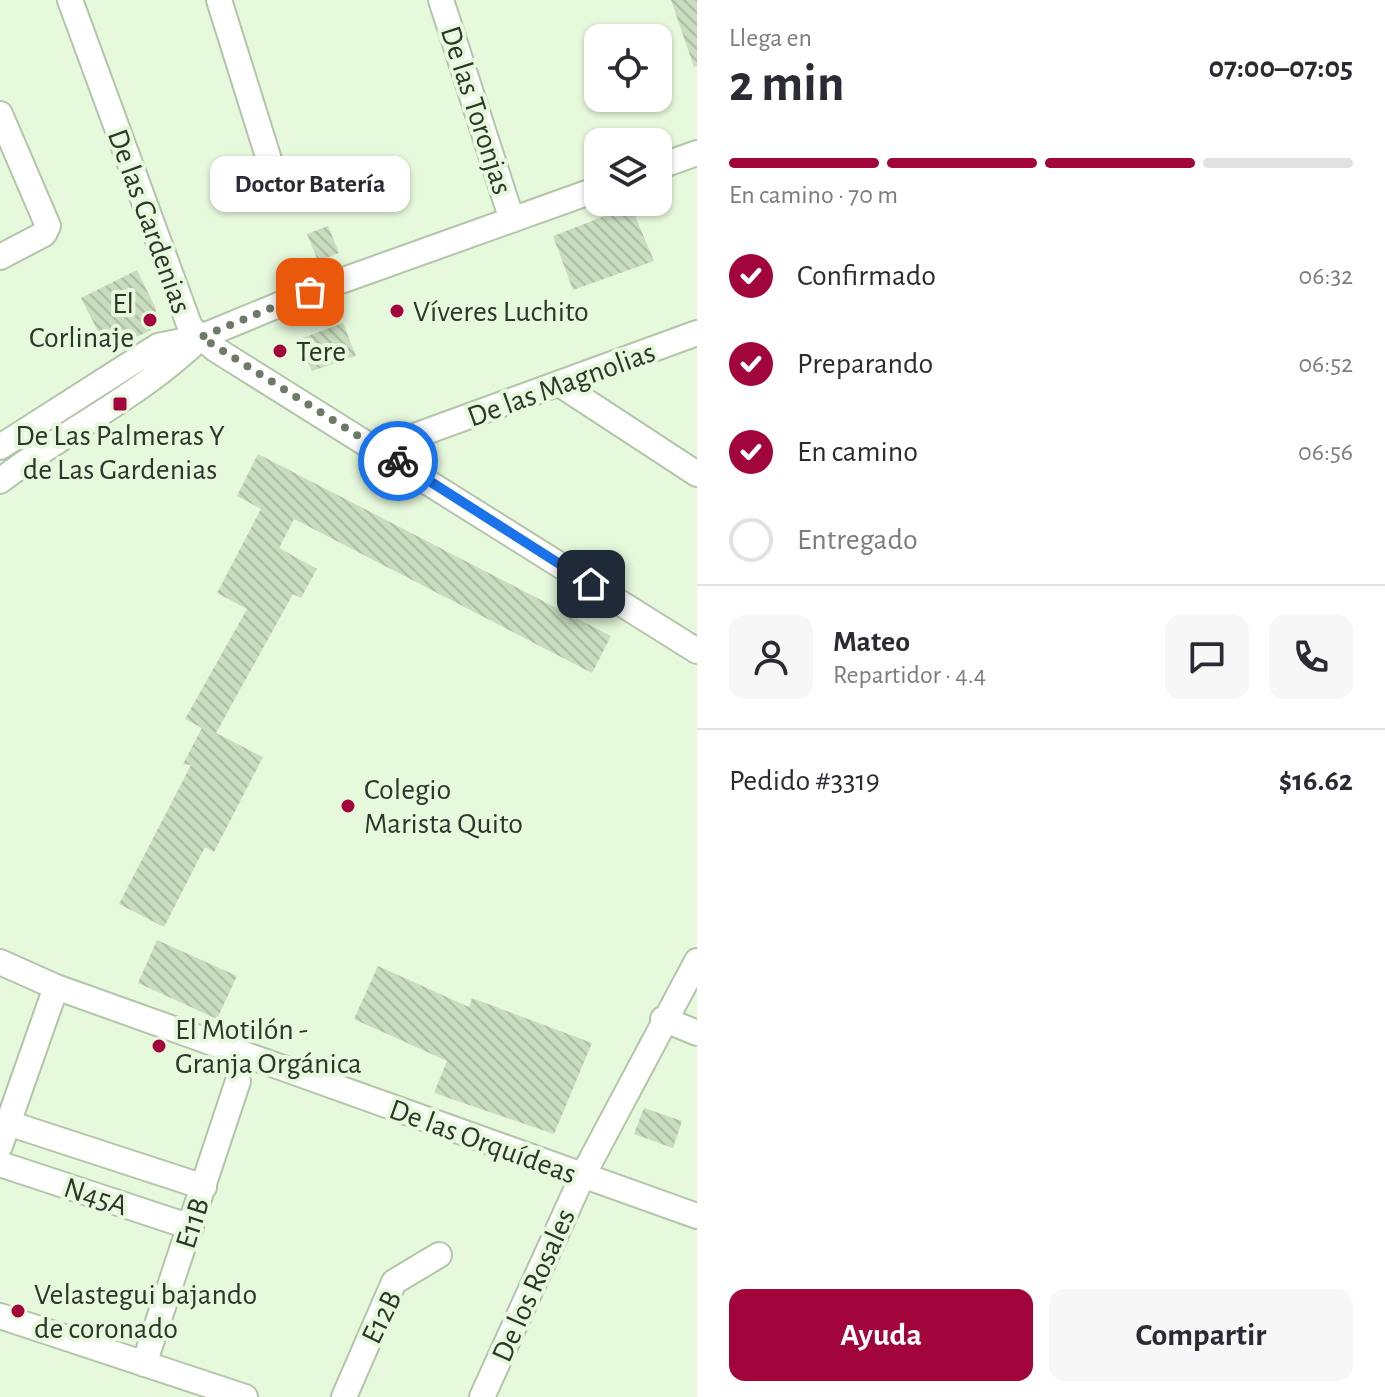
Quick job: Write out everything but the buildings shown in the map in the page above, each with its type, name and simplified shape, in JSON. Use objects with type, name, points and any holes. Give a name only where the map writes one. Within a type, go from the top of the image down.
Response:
[{"type":"street","name":"De las Gardenias","points":[[70,0],[166,269],[190,327],[201,337],[697,651]]},
{"type":"street","points":[[219,0],[271,166]]},
{"type":"street","name":"De las Toronjas","points":[[441,0],[512,220]]},
{"type":"street","points":[[0,114],[48,226],[44,234],[0,257]]},
{"type":"street","points":[[672,162],[697,153]]},
{"type":"street","points":[[201,337],[173,365],[120,404],[8,474],[0,447],[158,346],[201,337],[310,292],[584,194]]},
{"type":"street","name":"De las Magnolias","points":[[379,449],[697,333]]},
{"type":"street","points":[[561,385],[697,474]]},
{"type":"street","name":"De los Rosales","points":[[482,1397],[582,1177],[663,1019],[697,961]]},
{"type":"street","name":"De las Orquídeas","points":[[0,962],[56,987],[697,1216]]},
{"type":"street","points":[[56,987],[4,1134],[204,1187]]},
{"type":"street","points":[[663,1019],[697,1033]]},
{"type":"street","name":"E11B","points":[[144,1364],[238,1081]]},
{"type":"street","name":"N45A","points":[[0,1164],[191,1227]]},
{"type":"street","name":"E12B","points":[[344,1397],[394,1282],[439,1255]]},
{"type":"street","points":[[0,1316],[245,1397]]},
{"type":"way so far","points":[[310,292],[201,337],[215,349],[398,461]]},
{"type":"place","name":"Doctor Batería","points":[[310,292]]},
{"type":"place","name":"Víveres Luchito","points":[[397,311]]},
{"type":"place","name":"El Corlinaje","points":[[150,320]]},
{"type":"place","name":"Tere","points":[[280,351]]},
{"type":"place","name":"De Las Palmeras Y de Las Gardenias","points":[[120,404]]},
{"type":"place","name":"Colegio Marista Quito","points":[[348,806]]},
{"type":"place","name":"El Motilón - Granja Orgánica","points":[[159,1046]]},
{"type":"place","name":"Velastegui bajando de coronado","points":[[18,1311]]},
{"type":"route","points":[[398,461],[591,584]]}]
